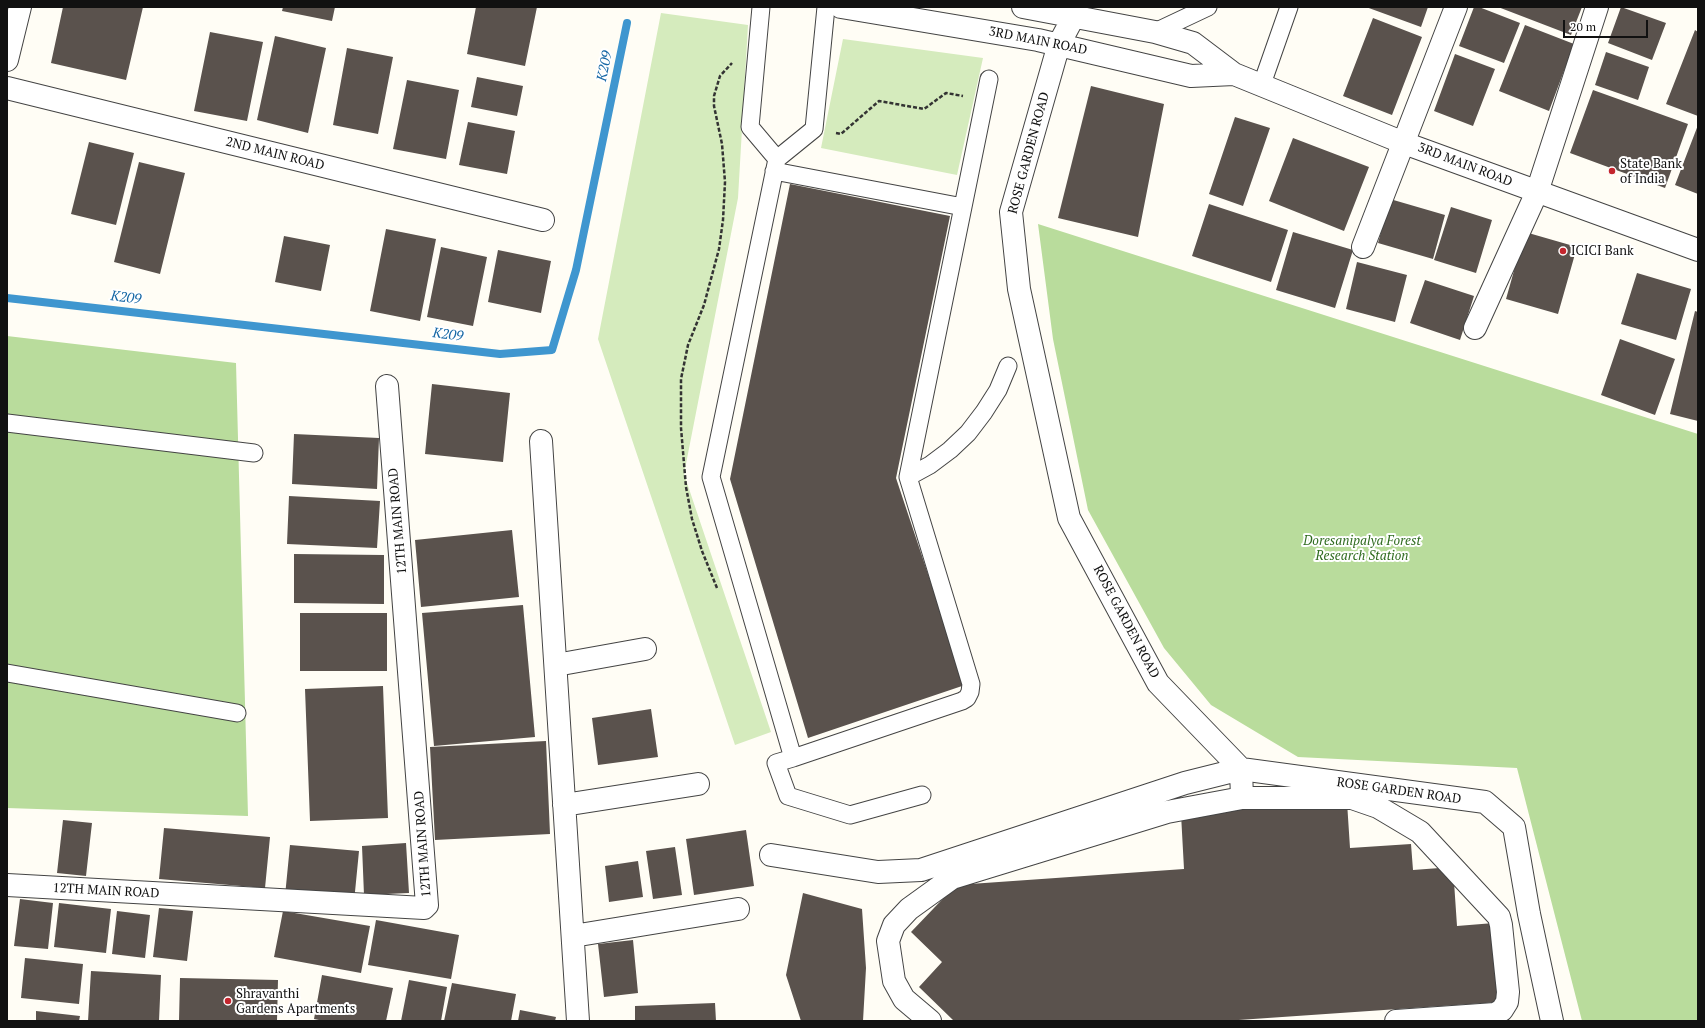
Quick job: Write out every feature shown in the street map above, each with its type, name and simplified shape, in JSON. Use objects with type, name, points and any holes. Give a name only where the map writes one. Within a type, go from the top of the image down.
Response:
[{"type":"street","points":[[7,60],[20,7]]},
{"type":"street","name":"3RD MAIN ROAD","points":[[841,7],[1059,44],[1191,76],[1234,74]]},
{"type":"street","name":"3RD MAIN ROAD","points":[[1023,7],[1075,12],[1193,43],[1234,74],[1262,84],[1404,143],[1698,250]]},
{"type":"street","points":[[1364,247],[1456,7]]},
{"type":"street","points":[[1476,328],[1537,192],[1597,7]]},
{"type":"street","name":"ROSE GARDEN ROAD","points":[[1075,12],[1059,44],[1011,212],[1019,289],[1069,518],[1158,683],[1241,769],[1485,802],[1514,827],[1529,914],[1552,1021]]},
{"type":"street","name":"2ND MAIN ROAD","points":[[7,88],[543,220]]},
{"type":"street","name":"12TH MAIN ROAD","points":[[7,885],[424,908],[427,905],[387,386]]},
{"type":"street","points":[[541,441],[578,1021]]},
{"type":"street","points":[[556,665],[645,649]]},
{"type":"street","points":[[771,855],[878,872],[921,870],[1185,783],[1241,769],[1242,798]]},
{"type":"street","points":[[564,805],[698,784]]},
{"type":"street","points":[[930,1021],[904,999],[898,990],[894,981],[888,941],[894,925],[916,904],[952,878],[1167,812],[1242,798],[1352,798],[1378,807],[1420,832],[1499,917],[1502,925],[1508,992],[1507,1002],[1502,1010],[1495,1014],[1396,1021]]},
{"type":"street","points":[[573,936],[738,909]]},
{"type":"lane","points":[[761,7],[750,127],[776,165],[963,207]]},
{"type":"lane","points":[[793,758],[711,477],[776,165],[814,129],[826,7]]},
{"type":"lane","points":[[1155,32],[1208,7]]},
{"type":"lane","points":[[1262,84],[1289,7]]},
{"type":"lane","points":[[922,795],[850,816],[788,796],[776,763],[962,701],[967,698],[970,692],[971,684],[908,478],[989,79]]},
{"type":"lane","points":[[908,478],[930,465],[950,450],[968,433],[991,401],[1008,366]]},
{"type":"lane","points":[[7,423],[254,453]]},
{"type":"lane","points":[[7,673],[237,713]]},
{"type":"path","points":[[814,129],[841,134],[879,101],[924,109],[946,93],[985,100]]},
{"type":"green space","points":[[661,13],[748,25],[738,198],[684,474],[771,732],[735,745],[598,339]]},
{"type":"green space","points":[[843,39],[983,58],[957,175],[821,148]]},
{"type":"green space","name":"Doresanipalya Forest Research Station","points":[[1038,224],[1698,434],[1698,1021],[1582,1021],[1517,768],[1298,757],[1211,705],[1164,648],[1088,510],[1053,339]]},
{"type":"green space","points":[[7,336],[236,363],[248,816],[7,808]]},
{"type":"building","points":[[63,7],[143,7],[126,80],[51,63]]},
{"type":"building","points":[[283,7],[335,7],[332,21],[282,11]]},
{"type":"building","points":[[476,7],[537,7],[525,66],[467,54]]},
{"type":"building","points":[[1366,7],[1428,7],[1421,27]]},
{"type":"building","points":[[1474,7],[1479,7],[1520,23],[1504,63],[1459,46]]},
{"type":"building","points":[[1498,7],[1582,7],[1571,35]]},
{"type":"building","points":[[1621,7],[1666,23],[1652,60],[1608,43]]},
{"type":"building","points":[[1373,18],[1422,37],[1392,115],[1343,96]]},
{"type":"building","points":[[1525,25],[1574,44],[1549,111],[1499,91]]},
{"type":"building","points":[[1695,30],[1698,32],[1698,116],[1666,104]]},
{"type":"building","points":[[210,32],[263,42],[247,121],[194,111]]},
{"type":"building","points":[[275,36],[326,48],[308,133],[257,120]]},
{"type":"building","points":[[347,48],[393,57],[378,134],[333,125]]},
{"type":"building","points":[[1606,52],[1649,67],[1638,100],[1595,85]]},
{"type":"building","points":[[1455,54],[1495,69],[1473,126],[1434,111]]},
{"type":"building","points":[[477,77],[523,86],[517,116],[471,107]]},
{"type":"building","points":[[407,80],[459,90],[446,159],[393,149]]},
{"type":"building","points":[[1091,86],[1164,104],[1138,237],[1058,218]]},
{"type":"building","points":[[1593,90],[1688,124],[1665,188],[1570,153]]},
{"type":"building","points":[[1235,117],[1270,128],[1243,206],[1209,194]]},
{"type":"building","points":[[468,122],[515,131],[507,174],[459,165]]},
{"type":"building","points":[[1698,125],[1698,194],[1675,185]]},
{"type":"building","points":[[1293,138],[1369,167],[1344,231],[1269,201]]},
{"type":"building","points":[[89,142],[134,153],[116,225],[71,214]]},
{"type":"building","points":[[139,162],[185,173],[160,274],[114,262]]},
{"type":"building","points":[[790,184],[950,216],[896,478],[965,685],[808,738],[730,479]]},
{"type":"building","points":[[1390,199],[1445,215],[1433,259],[1378,243]]},
{"type":"building","points":[[1209,204],[1288,230],[1271,282],[1192,256]]},
{"type":"building","points":[[1451,207],[1492,220],[1476,273],[1434,260]]},
{"type":"building","points":[[386,229],[436,239],[420,321],[370,311]]},
{"type":"building","points":[[1293,232],[1353,250],[1335,308],[1276,290]]},
{"type":"building","points":[[1525,232],[1577,247],[1558,314],[1506,299]]},
{"type":"building","points":[[284,236],[330,245],[321,291],[275,282]]},
{"type":"building","points":[[441,247],[487,257],[473,326],[427,317]]},
{"type":"building","points":[[498,250],[551,261],[541,313],[488,302]]},
{"type":"building","points":[[1357,262],[1407,275],[1395,322],[1346,309]]},
{"type":"building","points":[[1637,273],[1691,289],[1676,340],[1621,324]]},
{"type":"building","points":[[1425,280],[1474,296],[1460,340],[1410,323]]},
{"type":"building","points":[[1695,311],[1698,312],[1698,421],[1670,414]]},
{"type":"building","points":[[1620,339],[1675,359],[1655,415],[1601,395]]},
{"type":"building","points":[[432,384],[510,393],[503,462],[425,454]]},
{"type":"building","points":[[294,434],[379,438],[377,489],[292,484]]},
{"type":"building","points":[[289,496],[380,501],[377,548],[287,544]]},
{"type":"building","points":[[512,530],[519,597],[421,607],[415,540]]},
{"type":"building","points":[[294,554],[384,555],[384,604],[294,603]]},
{"type":"building","points":[[523,605],[535,737],[434,746],[422,613]]},
{"type":"building","points":[[300,613],[387,613],[387,671],[300,671]]},
{"type":"building","points":[[383,686],[388,818],[310,821],[305,689]]},
{"type":"building","points":[[651,709],[658,757],[598,765],[592,718]]},
{"type":"building","points":[[546,741],[550,834],[435,840],[430,747]]},
{"type":"building","points":[[1347,802],[1350,848],[1411,844],[1413,870],[1453,867],[1457,926],[1494,923],[1500,1002],[1224,1021],[954,1021],[919,987],[942,962],[911,932],[956,885],[1184,869],[1181,814]]},
{"type":"building","points":[[63,820],[92,823],[86,876],[57,873]]},
{"type":"building","points":[[164,828],[270,837],[265,888],[159,879]]},
{"type":"building","points":[[746,830],[754,886],[694,895],[686,839]]},
{"type":"building","points":[[406,843],[409,893],[364,895],[362,846]]},
{"type":"building","points":[[290,845],[359,851],[354,902],[285,896]]},
{"type":"building","points":[[675,847],[682,895],[653,899],[646,851]]},
{"type":"building","points":[[638,861],[643,897],[609,902],[605,866]]},
{"type":"building","points":[[803,893],[862,909],[866,968],[863,1021],[801,1021],[786,975]]},
{"type":"building","points":[[20,899],[53,903],[48,949],[14,946]]},
{"type":"building","points":[[59,903],[111,909],[106,953],[54,947]]},
{"type":"building","points":[[159,908],[193,911],[187,961],[153,957]]},
{"type":"building","points":[[117,911],[150,915],[145,958],[112,954]]},
{"type":"building","points":[[283,911],[370,926],[361,973],[274,957]]},
{"type":"building","points":[[376,920],[459,935],[451,979],[368,965]]},
{"type":"building","points":[[633,940],[638,993],[604,997],[598,944]]},
{"type":"building","points":[[25,958],[83,964],[79,1004],[21,998]]},
{"type":"building","points":[[91,971],[161,975],[159,1021],[88,1021]]},
{"type":"building","points":[[322,975],[393,988],[386,1021],[324,1021],[314,1019]]},
{"type":"building","name":"Shravanthi Gardens Apartments","points":[[180,978],[278,980],[277,1021],[179,1021]]},
{"type":"building","points":[[409,980],[447,987],[441,1021],[401,1021]]},
{"type":"building","points":[[452,983],[516,994],[511,1021],[444,1021]]},
{"type":"building","points":[[715,1003],[716,1021],[635,1021],[635,1006]]},
{"type":"building","points":[[520,1010],[556,1017],[555,1021],[518,1021]]},
{"type":"building","points":[[36,1011],[80,1016],[79,1021],[36,1021]]},
{"type":"waterway","name":"K209","points":[[7,298],[500,354],[552,350],[576,270],[627,23]]},
{"type":"place","name":"State Bank of India","points":[[1612,171]]},
{"type":"place","name":"ICICI Bank","points":[[1563,251]]},
{"type":"place","name":"Shravanthi Gardens Apartments","points":[[228,1001]]}]
